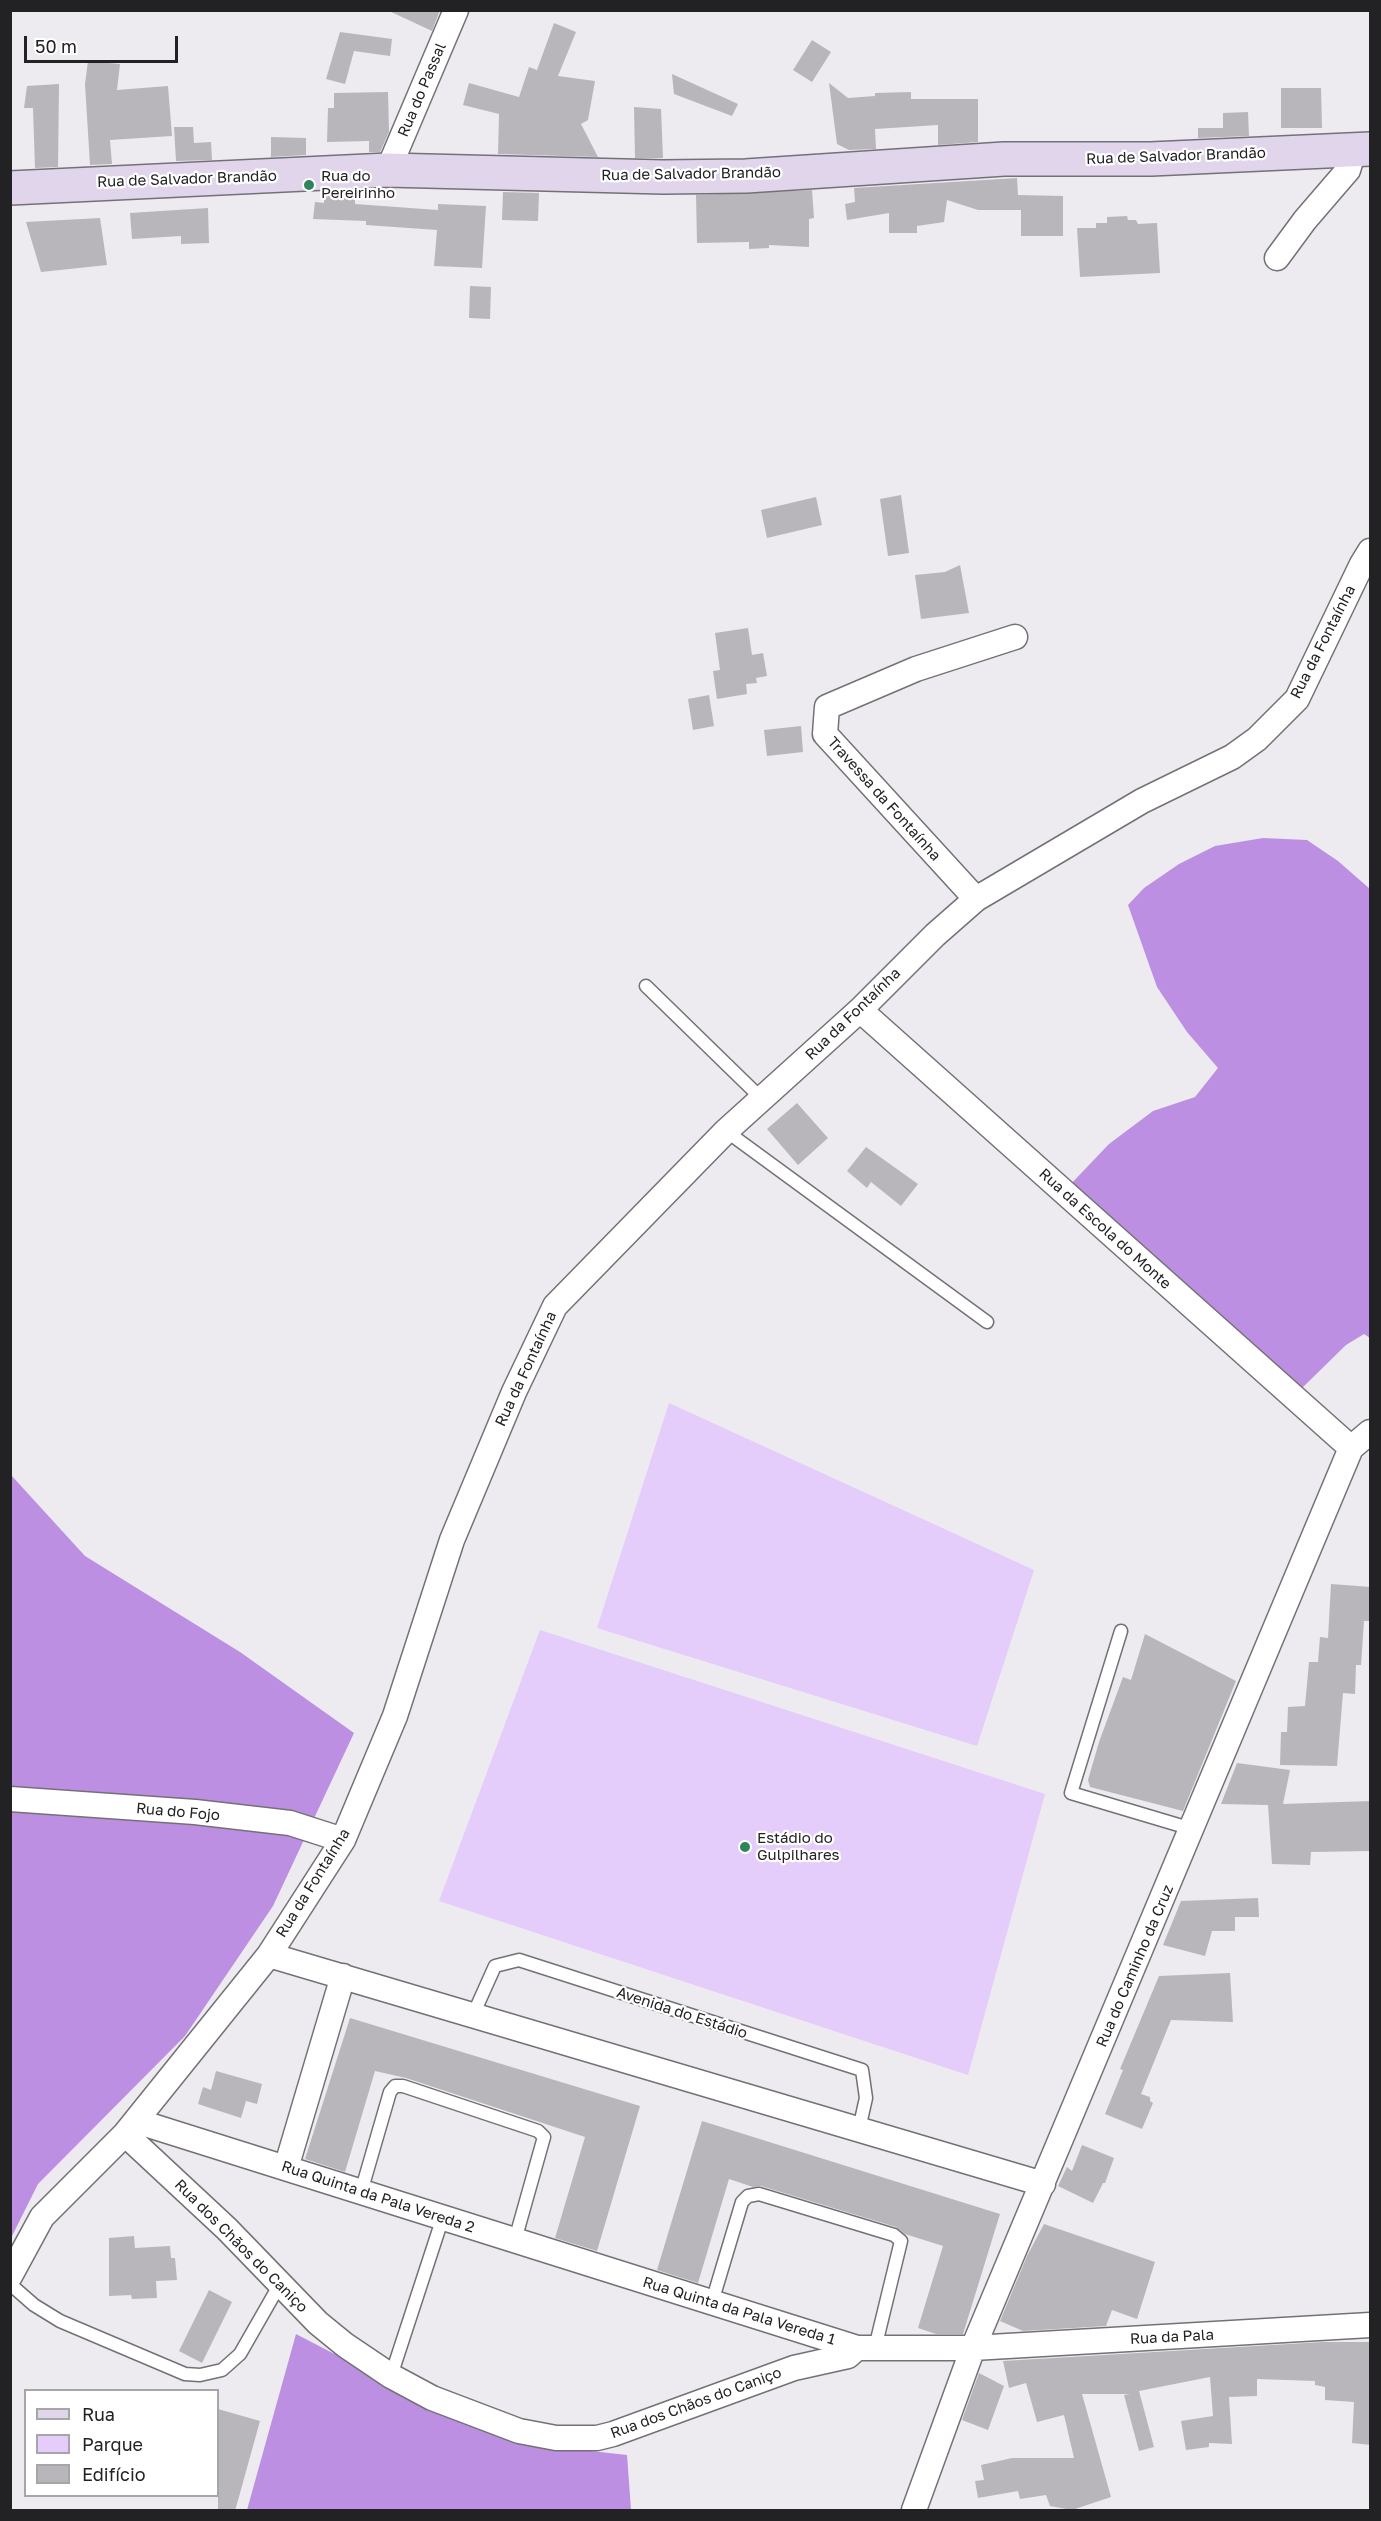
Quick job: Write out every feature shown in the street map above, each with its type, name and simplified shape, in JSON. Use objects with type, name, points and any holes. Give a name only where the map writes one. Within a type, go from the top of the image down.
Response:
[{"type":"main road","name":"Rua de Salvador Brandão","points":[[10,188],[388,170],[663,177],[746,176],[1004,159],[1151,159],[1362,150]]},
{"type":"street","name":"Rua do Passal","points":[[388,170],[456,10]]},
{"type":"street","points":[[1277,258],[1362,150]]},
{"type":"street","name":"Rua da Fontaínha","points":[[10,2276],[42,2217],[131,2127],[269,1955],[343,1840],[395,1716],[452,1540],[514,1392],[555,1306],[726,1131],[860,1010],[935,935],[976,899],[1142,801],[1232,757],[1257,739],[1297,699],[1362,564],[1371,551]]},
{"type":"street","name":"Travessa da Fontaínha","points":[[976,899],[825,734],[827,707],[916,669],[1015,637]]},
{"type":"street","name":"Rua da Escola do Monte","points":[[860,1010],[1351,1448]]},
{"type":"street","name":"Rua do Caminho da Cruz","points":[[914,2510],[973,2348],[1351,1448],[1371,1432]]},
{"type":"street","name":"Rua do Fojo","points":[[10,1799],[195,1812],[290,1823],[343,1840]]},
{"type":"street","points":[[269,1955],[1043,2184]]},
{"type":"street","points":[[286,2168],[343,1976]]},
{"type":"street","name":"Rua Quinta da Pala Vereda 2","points":[[131,2127],[286,2168],[620,2273]]},
{"type":"street","name":"Rua dos Chãos do Caniço","points":[[131,2127],[318,2323],[391,2376],[432,2398],[519,2431],[556,2438],[597,2438],[642,2425],[794,2368],[848,2356],[866,2348],[973,2348]]},
{"type":"street","name":"Rua Quinta da Pala Vereda 1","points":[[620,2273],[866,2348]]},
{"type":"street","name":"Rua da Pala","points":[[973,2348],[1371,2325]]},
{"type":"street","points":[[914,2510],[930,2511]]},
{"type":"lane","points":[[646,986],[762,1099]]},
{"type":"lane","points":[[726,1131],[987,1322]]},
{"type":"lane","points":[[1120,1631],[1071,1793],[1192,1829]]},
{"type":"lane","name":"Avenida do Estádio","points":[[474,2015],[495,1966],[519,1960],[862,2070],[866,2098],[859,2129]]},
{"type":"lane","points":[[361,2192],[390,2092],[395,2086],[403,2086],[538,2130],[544,2138],[515,2240]]},
{"type":"lane","points":[[712,2302],[742,2202],[748,2196],[759,2194],[894,2235],[901,2241],[866,2348]]},
{"type":"lane","points":[[391,2376],[443,2217]]},
{"type":"lane","points":[[10,2284],[34,2305],[60,2321],[185,2374],[200,2375],[222,2370],[240,2354],[280,2284]]},
{"type":"green space","points":[[669,1403],[1034,1570],[977,1746],[597,1628]]},
{"type":"green space","name":"Estádio do Gulpilhares","points":[[540,1630],[1045,1794],[968,2075],[439,1901]]},
{"type":"shaded area","points":[[1263,838],[1307,840],[1338,861],[1370,889],[1370,1338],[1364,1334],[1346,1345],[1299,1391],[1068,1187],[1109,1144],[1153,1111],[1195,1097],[1218,1068],[1187,1032],[1157,987],[1128,905],[1144,888],[1179,864],[1215,846]]},
{"type":"shaded area","points":[[11,1475],[85,1556],[240,1652],[354,1733],[273,1906],[185,2036],[38,2184],[11,2238]]},
{"type":"shaded area","points":[[296,2334],[394,2385],[519,2443],[627,2455],[631,2510],[247,2510]]},
{"type":"building","points":[[387,10],[440,10],[432,31]]},
{"type":"building","points":[[554,23],[576,32],[558,76],[595,81],[588,120],[581,124],[598,157],[498,154],[499,114],[463,105],[469,83],[519,97],[529,67],[537,70]]},
{"type":"building","points":[[340,32],[392,39],[390,56],[354,51],[345,84],[326,79]]},
{"type":"building","points":[[812,40],[831,52],[812,82],[793,70]]},
{"type":"building","points":[[88,61],[120,64],[117,90],[168,86],[172,136],[110,140],[112,164],[90,165],[85,84]]},
{"type":"building","points":[[672,74],[738,104],[732,116],[674,94]]},
{"type":"building","points":[[829,83],[848,98],[875,96],[875,93],[911,92],[911,99],[978,99],[978,142],[938,145],[938,125],[875,129],[876,149],[849,150],[837,144]]},
{"type":"building","points":[[59,84],[58,167],[35,168],[33,108],[24,108],[27,86]]},
{"type":"building","points":[[1281,88],[1321,88],[1322,128],[1281,128]]},
{"type":"building","points":[[388,92],[389,132],[380,152],[369,152],[369,141],[327,142],[328,108],[334,108],[334,93]]},
{"type":"building","points":[[634,107],[661,109],[663,158],[635,158]]},
{"type":"building","points":[[1248,112],[1249,136],[1198,138],[1198,128],[1223,128],[1223,113]]},
{"type":"building","points":[[174,127],[193,127],[194,143],[211,142],[212,160],[176,161]]},
{"type":"building","points":[[271,137],[306,138],[306,155],[271,157]]},
{"type":"building","points":[[1017,178],[1018,195],[1063,196],[1063,236],[1021,236],[1021,210],[978,210],[947,200],[944,222],[917,226],[917,233],[889,233],[889,213],[847,220],[845,204],[855,202],[854,188]]},
{"type":"building","points":[[355,190],[355,204],[438,210],[438,204],[486,206],[482,268],[434,266],[437,230],[366,225],[366,221],[313,219],[315,202],[324,203],[324,192]]},
{"type":"building","points":[[812,190],[814,218],[809,219],[809,247],[769,245],[769,248],[749,249],[749,242],[697,243],[696,195]]},
{"type":"building","points":[[503,192],[539,193],[538,221],[502,220]]},
{"type":"building","points":[[208,208],[209,243],[181,244],[181,236],[132,239],[130,213]]},
{"type":"building","points":[[1127,216],[1128,220],[1136,220],[1138,224],[1157,223],[1160,273],[1080,277],[1077,228],[1096,228],[1096,223],[1107,223],[1107,217]]},
{"type":"building","points":[[100,218],[107,265],[41,272],[26,222]]},
{"type":"building","points":[[470,286],[491,287],[490,319],[469,318]]},
{"type":"building","points":[[901,495],[909,553],[888,556],[880,499]]},
{"type":"building","points":[[816,497],[822,525],[767,538],[761,510]]},
{"type":"building","points":[[960,565],[969,613],[921,619],[915,575],[945,572]]},
{"type":"building","points":[[748,628],[752,655],[763,653],[767,676],[756,678],[757,683],[746,684],[747,694],[717,699],[713,671],[720,670],[715,633]]},
{"type":"building","points":[[709,695],[714,726],[693,730],[688,699]]},
{"type":"building","points":[[801,726],[803,752],[767,756],[764,730]]},
{"type":"building","points":[[797,1103],[828,1138],[798,1165],[767,1129]]},
{"type":"building","points":[[866,1147],[918,1184],[901,1206],[871,1182],[867,1188],[847,1171]]},
{"type":"building","points":[[1331,1584],[1371,1587],[1371,1621],[1364,1621],[1361,1665],[1356,1665],[1355,1694],[1343,1693],[1337,1766],[1280,1765],[1281,1732],[1287,1732],[1288,1707],[1305,1706],[1309,1662],[1318,1662],[1320,1637],[1328,1638]]},
{"type":"building","points":[[1145,1634],[1236,1681],[1183,1811],[1090,1787],[1088,1780],[1099,1742],[1123,1677],[1131,1680]]},
{"type":"building","points":[[1237,1763],[1290,1770],[1283,1804],[1371,1801],[1371,1851],[1311,1852],[1310,1865],[1272,1864],[1268,1805],[1221,1804]]},
{"type":"building","points":[[1258,1898],[1259,1917],[1235,1917],[1235,1931],[1212,1931],[1205,1956],[1163,1945],[1181,1901]]},
{"type":"building","points":[[1230,1973],[1233,2022],[1171,2020],[1141,2094],[1150,2097],[1153,2103],[1142,2129],[1105,2114],[1123,2070],[1120,2069],[1159,1976]]},
{"type":"building","points":[[350,2018],[640,2106],[597,2251],[555,2238],[585,2137],[406,2078],[375,2071],[345,2172],[305,2159]]},
{"type":"building","points":[[216,2071],[262,2084],[257,2104],[246,2101],[241,2118],[198,2104],[203,2087],[211,2090]]},
{"type":"building","points":[[702,2121],[1000,2214],[963,2334],[936,2334],[918,2328],[943,2246],[905,2234],[896,2227],[761,2186],[753,2187],[729,2179],[698,2283],[657,2270]]},
{"type":"building","points":[[1082,2145],[1114,2158],[1105,2183],[1093,2203],[1058,2186],[1067,2167],[1072,2171]]},
{"type":"building","points":[[1044,2224],[1155,2262],[1137,2319],[1112,2310],[1106,2326],[1023,2331],[1000,2321],[1027,2256]]},
{"type":"building","points":[[134,2236],[135,2248],[170,2246],[171,2258],[175,2258],[177,2280],[156,2281],[157,2298],[132,2299],[131,2295],[109,2296],[109,2238]]},
{"type":"building","points":[[209,2290],[232,2302],[202,2363],[179,2351]]},
{"type":"building","points":[[1323,2342],[1371,2342],[1371,2445],[1352,2443],[1354,2402],[1325,2400],[1325,2387],[1315,2385],[1315,2381],[1257,2379],[1257,2396],[1229,2397],[1232,2444],[1209,2443],[1209,2447],[1186,2450],[1181,2421],[1213,2416],[1210,2377],[1139,2391],[1154,2447],[1139,2451],[1124,2395],[1130,2394],[1082,2394],[1111,2497],[1072,2510],[1050,2506],[1046,2495],[1020,2499],[1018,2491],[978,2498],[975,2481],[984,2480],[981,2465],[1012,2458],[1074,2458],[1064,2415],[1037,2422],[1026,2383],[1009,2388],[1003,2361]]},
{"type":"building","points":[[979,2373],[1004,2386],[988,2430],[962,2420]]},
{"type":"building","points":[[219,2409],[260,2421],[235,2511],[218,2511]]},
{"type":"place","name":"Rua do Pereirinho","points":[[309,185]]},
{"type":"place","name":"Estádio do Gulpilhares","points":[[745,1847]]}]
